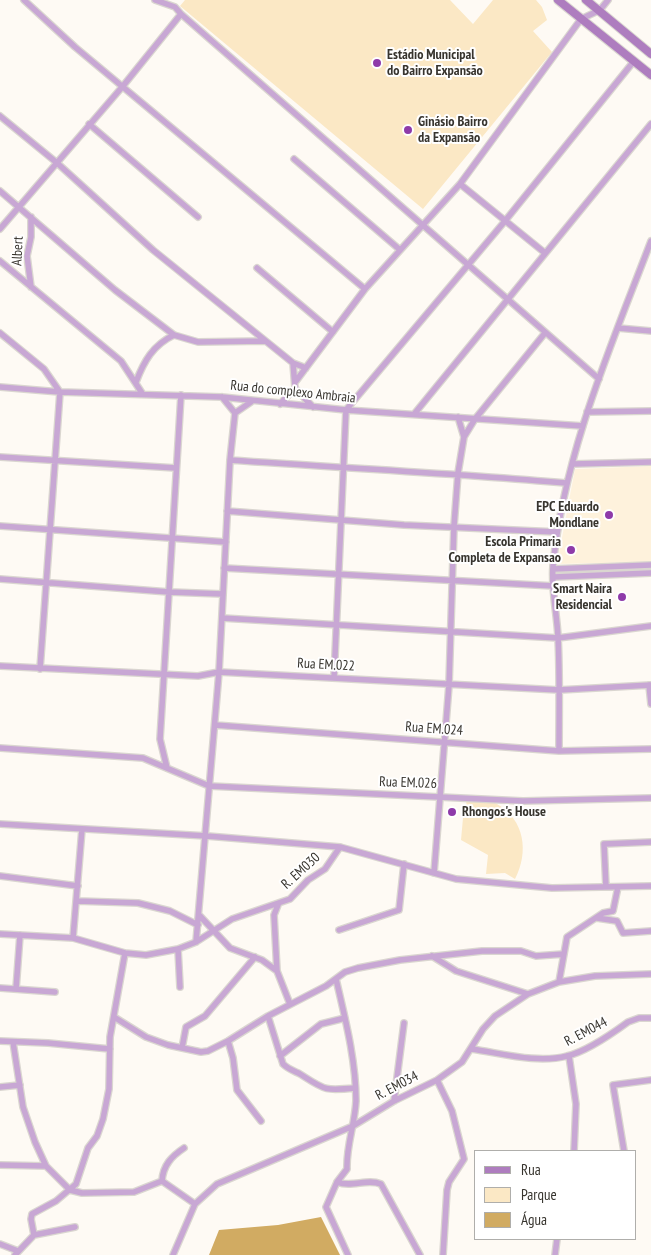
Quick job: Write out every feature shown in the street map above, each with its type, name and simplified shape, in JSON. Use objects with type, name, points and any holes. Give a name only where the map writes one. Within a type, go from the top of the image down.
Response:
[{"type":"street","points":[[24,0],[75,47],[366,289]]},
{"type":"street","points":[[155,0],[175,7],[422,226],[599,379]]},
{"type":"street","points":[[175,7],[181,0]]},
{"type":"street","points":[[558,0],[651,75]]},
{"type":"street","points":[[586,0],[651,54]]},
{"type":"street","points":[[296,381],[399,249],[460,184],[581,19],[600,10],[608,0]]},
{"type":"street","points":[[0,229],[123,86],[181,14]]},
{"type":"street","points":[[334,678],[337,574],[346,410],[505,222],[634,61]]},
{"type":"street","points":[[0,116],[56,162],[153,250],[293,363],[306,368]]},
{"type":"street","points":[[90,124],[198,217]]},
{"type":"street","points":[[414,413],[651,124]]},
{"type":"street","points":[[294,159],[399,249]]},
{"type":"street","points":[[460,184],[545,253]]},
{"type":"street","points":[[0,191],[115,290],[174,335],[198,342],[265,341]]},
{"type":"street","name":"Albert","points":[[31,217],[31,237],[28,256],[31,287]]},
{"type":"street","points":[[559,751],[558,638],[553,569],[557,532],[566,483],[573,464],[586,412],[651,241]]},
{"type":"street","points":[[0,261],[121,362],[142,393]]},
{"type":"street","points":[[257,268],[333,332]]},
{"type":"street","points":[[618,328],[651,331]]},
{"type":"street","points":[[0,333],[44,369],[60,392],[40,669]]},
{"type":"street","points":[[434,873],[449,685],[454,526],[458,473],[464,437],[476,418],[545,333]]},
{"type":"street","points":[[136,382],[145,360],[162,340],[174,335]]},
{"type":"street","points":[[293,363],[296,388],[313,407]]},
{"type":"street","name":"Rua do complexo Ambraia","points":[[0,387],[60,392],[142,393],[222,397],[251,402],[346,410],[414,413],[458,418],[582,426]]},
{"type":"street","points":[[280,404],[296,388]]},
{"type":"street","points":[[167,768],[160,739],[162,675],[181,395]]},
{"type":"street","points":[[196,942],[207,836],[209,786],[219,672],[230,460],[235,412],[222,397]]},
{"type":"street","points":[[235,412],[251,402]]},
{"type":"street","points":[[586,412],[651,411]]},
{"type":"street","points":[[458,418],[464,437]]},
{"type":"street","points":[[0,457],[176,468]]},
{"type":"street","points":[[230,460],[343,468],[458,473],[566,483]]},
{"type":"street","points":[[573,464],[651,462]]},
{"type":"street","points":[[227,510],[340,520],[557,532]]},
{"type":"street","points":[[0,526],[226,542]]},
{"type":"street","points":[[553,569],[651,565]]},
{"type":"street","points":[[224,568],[554,586]]},
{"type":"street","points":[[554,576],[651,574]]},
{"type":"street","points":[[0,579],[169,592],[223,594]]},
{"type":"street","points":[[222,618],[558,638],[651,626]]},
{"type":"street","name":"Rua EM.022","points":[[0,666],[198,676],[219,672],[559,690],[650,685]]},
{"type":"street","points":[[650,685],[651,704]]},
{"type":"street","name":"Rua EM.024","points":[[215,724],[559,751],[651,749]]},
{"type":"street","name":"Rua EM.026","points":[[0,748],[143,758],[209,786],[523,801],[651,798]]},
{"type":"street","points":[[0,824],[207,836],[340,847],[456,879],[552,888],[651,886]]},
{"type":"street","points":[[73,938],[82,829]]},
{"type":"street","points":[[606,887],[604,844],[651,842]]},
{"type":"street","name":"R. EM030","points":[[0,934],[73,938],[125,953],[146,955],[178,949],[196,942],[232,919],[278,905],[290,899],[308,880],[325,868],[340,847]]},
{"type":"street","points":[[339,930],[399,910],[404,864]]},
{"type":"street","points":[[0,876],[78,886]]},
{"type":"street","points":[[559,982],[567,937],[603,914],[613,911],[618,887]]},
{"type":"street","points":[[77,900],[138,903],[170,911],[198,925]]},
{"type":"street","points":[[278,905],[274,915],[278,971],[290,1004]]},
{"type":"street","points":[[200,916],[212,931],[230,948],[254,957],[278,971]]},
{"type":"street","points":[[597,918],[617,921],[623,933],[651,932]]},
{"type":"street","points":[[16,989],[20,935]]},
{"type":"street","points":[[178,949],[180,986]]},
{"type":"street","points":[[114,1017],[146,1037],[182,1048],[208,1051],[336,979],[345,972],[358,968],[432,956],[498,950],[521,951],[536,956],[564,954]]},
{"type":"street","points":[[34,1235],[32,1214],[70,1190],[76,1184],[88,1148],[96,1136],[107,1107],[110,1049],[125,953]]},
{"type":"street","points":[[443,963],[445,955]]},
{"type":"street","points":[[432,956],[456,971],[528,994]]},
{"type":"street","points":[[182,1048],[186,1027],[206,1016],[254,957]]},
{"type":"street","name":"R. EM034","points":[[173,1255],[195,1204],[217,1184],[242,1171],[352,1126],[394,1100],[437,1080],[462,1062],[483,1029],[496,1016],[528,994],[559,982],[603,975],[651,974]]},
{"type":"street","points":[[336,979],[345,1018],[355,1088],[352,1126],[346,1157],[347,1169],[337,1182],[326,1207],[348,1255]]},
{"type":"street","points":[[0,988],[55,992]]},
{"type":"street","points":[[268,1016],[283,1064],[288,1069],[314,1085],[335,1090],[355,1088]]},
{"type":"street","points":[[280,1056],[321,1024],[345,1018]]},
{"type":"street","name":"R. EM044","points":[[471,1049],[534,1058],[569,1056],[628,1022],[638,1018],[651,1018]]},
{"type":"street","points":[[394,1100],[404,1023]]},
{"type":"street","points":[[0,1041],[110,1049]]},
{"type":"street","points":[[228,1041],[233,1058],[237,1090],[261,1121]]},
{"type":"street","points":[[12,1042],[23,1107],[35,1142],[46,1166],[70,1190],[82,1193],[134,1192],[162,1181]]},
{"type":"street","points":[[569,1056],[576,1104],[574,1150]]},
{"type":"street","points":[[437,1080],[452,1111],[464,1159],[449,1182],[447,1190],[443,1255]]},
{"type":"street","points":[[624,1150],[613,1085],[651,1080]]},
{"type":"street","points":[[0,1087],[20,1085]]},
{"type":"street","points":[[162,1181],[164,1167],[174,1154],[184,1148]]},
{"type":"street","points":[[0,1165],[46,1166]]},
{"type":"street","points":[[162,1181],[195,1204]]},
{"type":"street","points":[[337,1182],[349,1185],[376,1182],[381,1184],[420,1255]]},
{"type":"street","points":[[0,1244],[17,1253],[34,1235],[75,1227]]},
{"type":"street","points":[[556,1255],[558,1240]]},
{"type":"shaded area","name":"EPC Eduardo Mondlane","points":[[651,466],[651,562],[557,564],[575,469]]},
{"type":"green space","name":"Ginásio Bairro da Expansão","points":[[185,0],[450,0],[473,24],[493,0],[536,0],[542,7],[547,20],[533,31],[552,52],[423,209],[180,6]]},
{"type":"green space","points":[[466,801],[497,804],[514,819],[522,837],[523,848],[522,858],[515,879],[505,873],[486,874],[488,855],[461,840],[463,818],[468,813]]},
{"type":"water","points":[[321,1217],[340,1255],[209,1255],[219,1230],[278,1225]]},
{"type":"place","name":"Estádio Municipal do Bairro Expansão","points":[[377,63]]},
{"type":"place","name":"Ginásio Bairro da Expansão","points":[[408,130]]},
{"type":"place","name":"EPC Eduardo Mondlane","points":[[609,515]]},
{"type":"place","name":"Escola Primaria Completa de Expansao","points":[[571,550]]},
{"type":"place","name":"Smart Naira Residencial","points":[[622,597]]},
{"type":"place","name":"Rhongos's House","points":[[452,812]]}]
